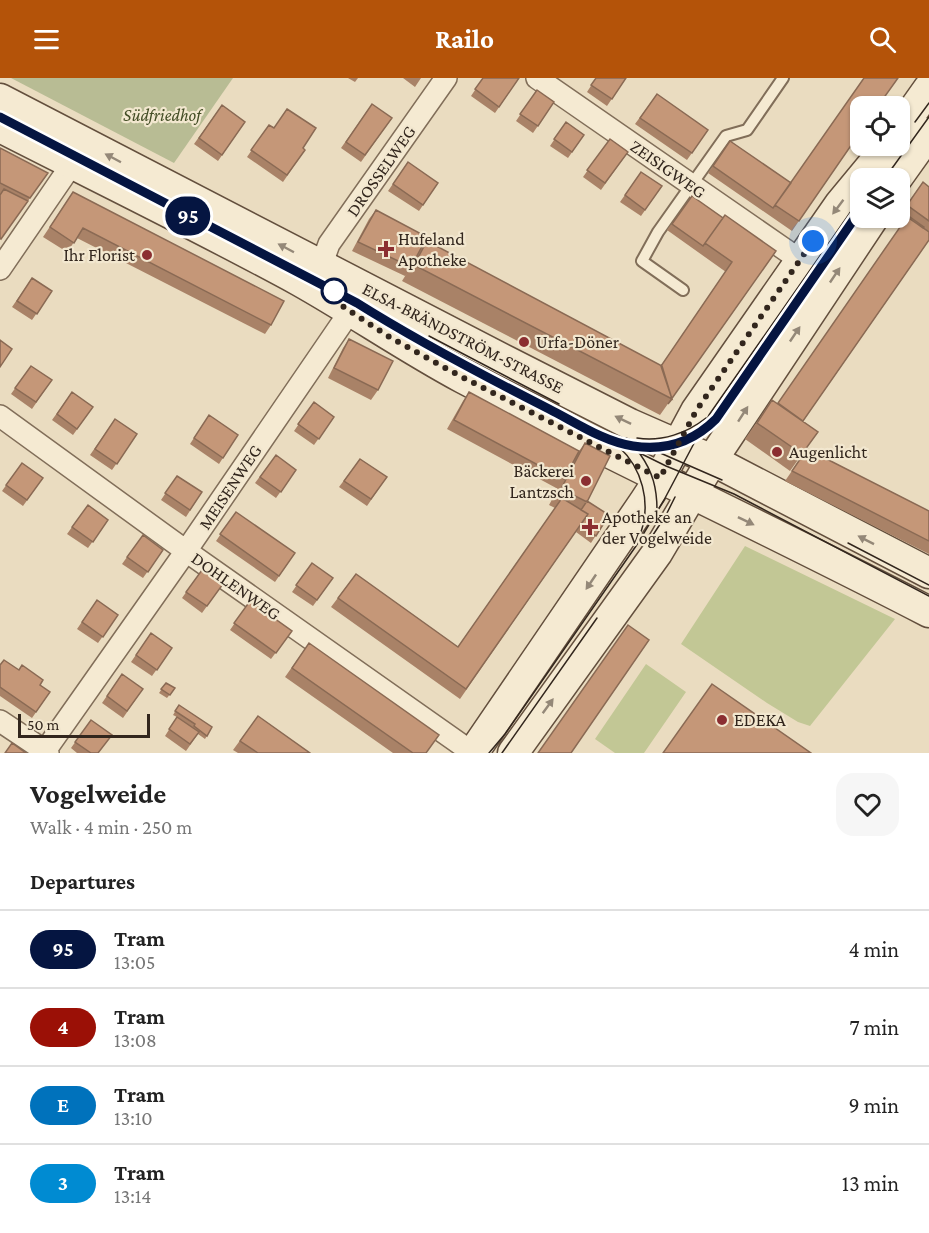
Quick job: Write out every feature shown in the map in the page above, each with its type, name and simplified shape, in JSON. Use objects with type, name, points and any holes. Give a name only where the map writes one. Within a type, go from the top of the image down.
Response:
[{"type":"street","name":"DROSSELWEG","points":[[321,266],[329,244],[446,78]]},
{"type":"street","name":"ZEISIGWEG","points":[[537,78],[800,260]]},
{"type":"street","points":[[910,115],[929,88]]},
{"type":"street","name":"ELSA-BRÄNDSTRÖM-STRASSE","points":[[0,99],[630,424],[712,460],[929,573]]},
{"type":"street","name":"ELSA-BRÄNDSTRÖM-STRASSE","points":[[0,127],[297,280],[351,310],[391,338],[451,371],[929,612]]},
{"type":"street","points":[[904,168],[929,133]]},
{"type":"street","points":[[473,753],[567,618],[660,478],[696,411],[840,204],[880,156]]},
{"type":"street","points":[[1,264],[72,164]]},
{"type":"street","points":[[513,753],[654,558],[712,460],[866,228]]},
{"type":"street","name":"MEISENWEG","points":[[46,752],[351,310]]},
{"type":"street","name":"DOHLENWEG","points":[[0,416],[186,551],[473,753]]},
{"type":"street","points":[[0,721],[46,752]]},
{"type":"lane","points":[[683,290],[642,261],[658,232],[726,136],[747,130],[783,78]]},
{"type":"green space","name":"Südfriedhof","points":[[11,78],[233,78],[174,163]]},
{"type":"green space","points":[[745,546],[895,619],[810,726],[798,722],[767,703],[681,644]]},
{"type":"green space","points":[[646,664],[686,692],[644,753],[615,753],[595,739]]},
{"type":"building","points":[[483,78],[519,78],[499,107],[475,89]]},
{"type":"building","points":[[596,78],[626,78],[612,99],[591,85]]},
{"type":"building","points":[[864,78],[898,78],[885,96],[851,96]]},
{"type":"building","points":[[537,90],[554,102],[538,126],[520,114]]},
{"type":"building","points":[[657,94],[708,130],[692,153],[640,118]]},
{"type":"building","points":[[850,98],[850,147],[799,221],[775,205]]},
{"type":"building","points":[[372,104],[392,118],[365,155],[346,142]]},
{"type":"building","points":[[222,105],[245,122],[222,155],[199,138]]},
{"type":"building","points":[[287,109],[316,128],[303,148],[305,150],[287,175],[251,150],[269,125],[274,128]]},
{"type":"building","points":[[566,122],[584,135],[572,152],[554,139]]},
{"type":"building","points":[[610,139],[628,152],[605,183],[587,170]]},
{"type":"building","points":[[730,141],[791,183],[773,208],[713,166]]},
{"type":"building","points":[[0,148],[48,173],[30,198],[0,183]]},
{"type":"building","points":[[408,162],[438,183],[423,205],[393,184]]},
{"type":"building","points":[[641,172],[662,186],[645,210],[625,195]]},
{"type":"building","points":[[923,182],[929,187],[929,221],[910,207],[910,201]]},
{"type":"building","points":[[4,189],[28,201],[1,239],[0,195]]},
{"type":"building","points":[[73,192],[284,301],[271,325],[83,228],[74,243],[50,227]]},
{"type":"building","points":[[692,196],[723,218],[703,246],[672,224]]},
{"type":"building","name":"Hufeland Apotheke","points":[[376,210],[427,237],[411,267],[358,242]]},
{"type":"building","points":[[725,215],[776,251],[672,399],[661,366],[732,262],[705,243]]},
{"type":"building","points":[[910,217],[924,227],[910,219]]},
{"type":"building","points":[[910,219],[929,232],[929,240],[803,421],[778,403],[899,228],[910,228]]},
{"type":"building","points":[[427,241],[662,366],[672,399],[414,265]]},
{"type":"building","points":[[32,278],[52,291],[37,314],[17,301]]},
{"type":"building","points":[[349,339],[393,361],[378,390],[334,368]]},
{"type":"building","points":[[0,340],[12,349],[0,367]]},
{"type":"building","points":[[31,366],[52,380],[36,402],[15,388]]},
{"type":"building","points":[[72,392],[93,407],[77,429],[57,414]]},
{"type":"building","points":[[469,392],[579,451],[564,479],[454,420]]},
{"type":"building","points":[[772,400],[818,432],[802,454],[757,423]]},
{"type":"building","points":[[314,402],[334,417],[319,439],[298,424]]},
{"type":"building","points":[[209,415],[238,435],[223,458],[194,438]]},
{"type":"building","points":[[115,419],[137,434],[117,464],[95,449]]},
{"type":"building","points":[[585,443],[610,456],[587,502],[561,489]]},
{"type":"building","points":[[807,449],[929,511],[929,541],[792,471]]},
{"type":"building","points":[[276,455],[296,470],[281,492],[260,477]]},
{"type":"building","points":[[360,459],[387,477],[371,499],[344,481]]},
{"type":"building","points":[[22,463],[43,478],[27,500],[6,485]]},
{"type":"building","points":[[177,476],[202,492],[190,510],[165,493]]},
{"type":"building","points":[[562,498],[588,514],[466,689],[338,598],[356,574],[458,647]]},
{"type":"building","points":[[587,501],[609,515],[596,536],[580,526],[588,514],[581,510]]},
{"type":"building","points":[[88,505],[108,520],[93,542],[72,527]]},
{"type":"building","points":[[236,512],[295,553],[279,576],[220,534]]},
{"type":"building","points":[[143,535],[163,550],[148,572],[127,557]]},
{"type":"building","points":[[312,563],[333,578],[317,600],[296,585]]},
{"type":"building","points":[[202,570],[223,584],[207,606],[186,592]]},
{"type":"building","points":[[97,600],[118,615],[103,637],[82,622]]},
{"type":"building","points":[[250,601],[292,631],[276,653],[234,623]]},
{"type":"building","points":[[628,625],[649,640],[571,753],[538,753]]},
{"type":"building","points":[[151,633],[172,648],[157,670],[136,655]]},
{"type":"building","points":[[309,643],[439,735],[426,753],[413,753],[292,668]]},
{"type":"building","points":[[4,660],[19,670],[22,665],[43,680],[40,685],[50,692],[36,712],[0,687],[0,665]]},
{"type":"building","points":[[122,674],[143,689],[127,711],[107,696]]},
{"type":"building","points":[[166,683],[175,688],[170,695],[161,689]]},
{"type":"building","name":"EDEKA","points":[[712,684],[811,753],[663,753]]},
{"type":"building","points":[[179,705],[212,727],[207,736],[194,726],[195,724],[175,711]]},
{"type":"building","points":[[258,716],[310,753],[258,753],[240,741]]},
{"type":"building","points":[[177,717],[199,732],[190,744],[169,729]]},
{"type":"building","points":[[91,720],[112,735],[98,753],[91,753],[75,742]]},
{"type":"building","points":[[12,743],[26,753],[5,753]]},
{"type":"tram line","points":[[915,122],[929,103]]},
{"type":"tram line","points":[[0,117],[357,303],[396,328],[498,383],[666,466],[734,494],[929,596]]},
{"type":"tram line","name":"95","points":[[0,117],[357,303],[396,328],[498,383],[612,441],[634,446],[671,446],[705,431],[716,419],[850,225]]},
{"type":"tram line","points":[[892,168],[929,117]]},
{"type":"tram line","points":[[489,753],[505,734],[636,546],[664,500],[709,415],[850,213]]},
{"type":"tram line","points":[[429,336],[559,404]]},
{"type":"tram line","points":[[637,438],[656,439],[674,435],[706,418]]},
{"type":"tram line","points":[[652,448],[671,446],[701,433]]},
{"type":"tram line","points":[[626,438],[722,480]]},
{"type":"tram line","points":[[619,447],[634,465],[642,486],[645,509],[641,532]]},
{"type":"tram line","points":[[640,454],[653,481],[657,510]]},
{"type":"tram line","points":[[651,538],[675,497]]},
{"type":"tram line","points":[[848,543],[929,585]]},
{"type":"tram line","points":[[502,753],[597,618]]},
{"type":"place","name":"Hufeland Apotheke","points":[[386,249]]},
{"type":"place","name":"Ihr Florist","points":[[147,255]]},
{"type":"place","name":"Urfa-Döner","points":[[524,342]]},
{"type":"place","name":"Augenlicht","points":[[777,452]]},
{"type":"place","name":"Bäckerei Lantzsch","points":[[586,481]]},
{"type":"place","name":"Apotheke an der Vogelweide","points":[[590,527]]},
{"type":"place","name":"EDEKA","points":[[722,720]]},
{"type":"route","points":[[334,291],[333,300],[391,338],[460,376],[660,478],[696,411],[813,241]]}]
